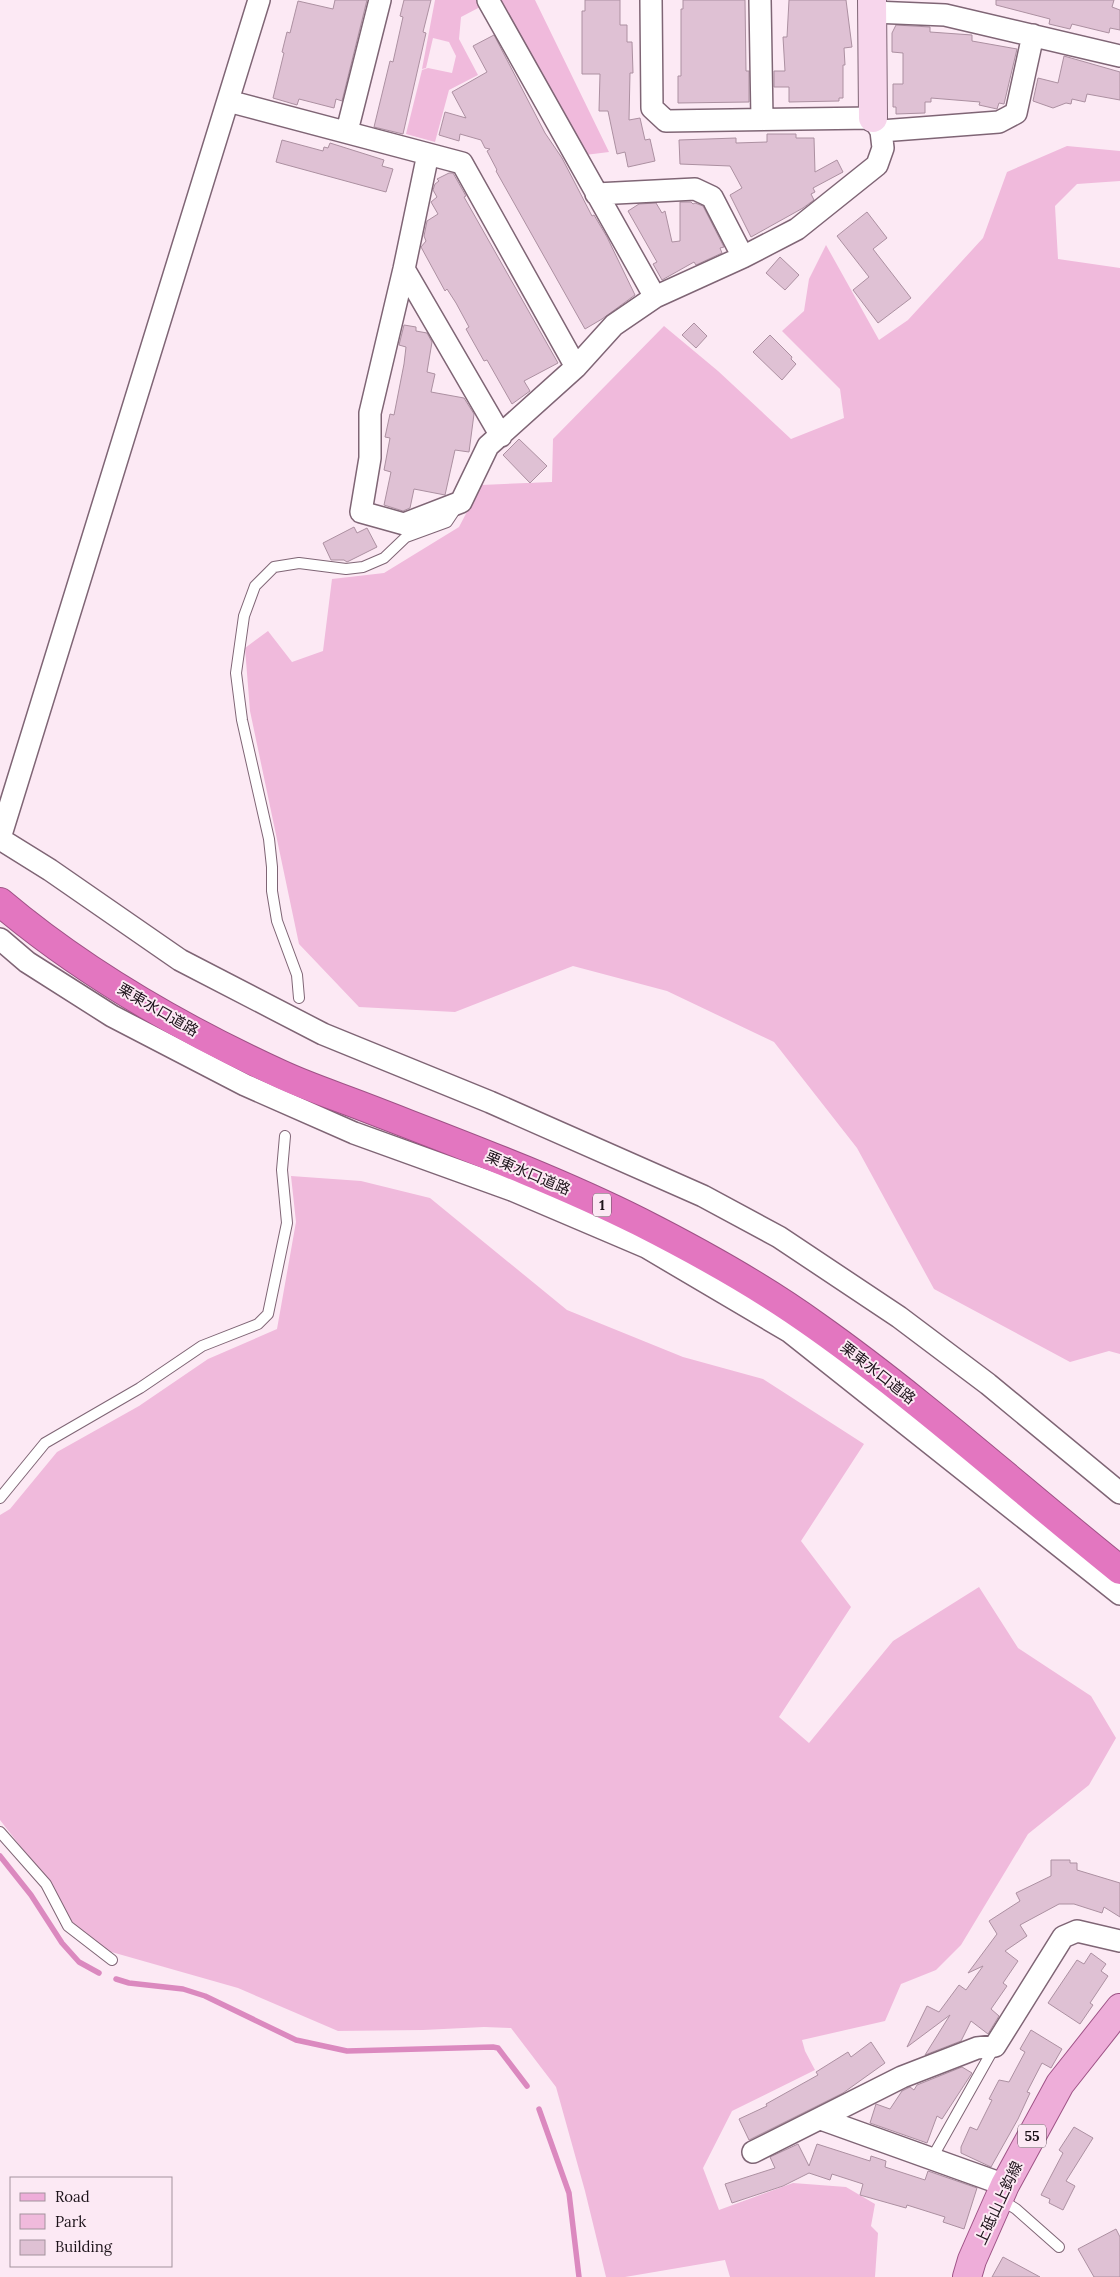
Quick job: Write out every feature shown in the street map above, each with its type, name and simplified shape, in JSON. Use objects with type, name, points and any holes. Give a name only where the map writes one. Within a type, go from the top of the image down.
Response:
[{"type":"highway","name":"栗東水口道路","points":[[0,902],[31,928],[93,972],[157,1011],[235,1052],[283,1075],[513,1165],[637,1221],[726,1267],[815,1325],[895,1386],[1120,1570]]},
{"type":"main road","name":"上砥山上鈎線","points":[[967,2277],[1002,2191],[1060,2084],[1120,2008]]},
{"type":"street","points":[[259,0],[0,838],[180,960],[323,1034],[490,1102],[668,1180],[703,1196],[780,1237],[899,1317],[988,1384],[1120,1493]]},
{"type":"street","points":[[347,131],[380,0]]},
{"type":"street","points":[[488,0],[655,297]]},
{"type":"street","points":[[651,0],[652,108],[666,121],[762,119],[877,125],[999,122],[1016,113],[1033,35]]},
{"type":"street","points":[[760,0],[762,119]]},
{"type":"street","points":[[428,154],[404,269],[370,413],[370,458],[361,512],[404,524],[461,502],[488,446],[576,367],[614,326],[655,297],[744,257],[797,229],[877,165],[883,148],[877,125],[873,6],[945,15],[1120,56]]},
{"type":"street","points":[[228,101],[462,163],[576,367]]},
{"type":"street","points":[[596,194],[695,188],[712,197],[744,257]]},
{"type":"street","points":[[404,269],[501,436]]},
{"type":"street","points":[[0,939],[28,962],[112,1016],[245,1085],[354,1132],[512,1190],[646,1247],[790,1332],[1120,1594]]},
{"type":"street","points":[[753,2152],[902,2077],[977,2048],[996,2046],[1063,1938],[1077,1931],[1120,1942]]},
{"type":"street","points":[[821,2119],[932,2158],[1002,2191]]},
{"type":"lane","points":[[299,998],[297,975],[277,921],[272,891],[270,840],[242,720],[236,673],[244,616],[255,586],[274,567],[299,563],[346,569],[363,567],[384,558],[406,538],[447,522],[461,502]]},
{"type":"lane","points":[[0,1498],[45,1444],[140,1388],[202,1346],[258,1324],[268,1314],[287,1223],[282,1170],[285,1136]]},
{"type":"lane","points":[[0,1832],[46,1884],[68,1926],[112,1960]]},
{"type":"lane","points":[[932,2158],[996,2046]]},
{"type":"lane","points":[[1002,2191],[1016,2210],[1059,2246]]},
{"type":"green space","points":[[435,0],[478,0],[482,6],[461,17],[459,39],[478,75],[449,90],[435,142],[406,134],[422,70],[428,68],[452,73],[456,56],[449,42],[433,38],[426,68],[422,69]]},
{"type":"green space","points":[[499,0],[535,0],[609,152],[585,155]]},
{"type":"green space","points":[[1067,146],[1120,151],[1120,181],[1077,184],[1055,206],[1058,259],[1120,268],[1120,1354],[1109,1351],[1070,1362],[934,1289],[857,1148],[774,1042],[667,991],[573,966],[455,1012],[359,1007],[299,944],[250,711],[245,648],[268,631],[292,662],[323,651],[332,579],[384,573],[459,527],[481,485],[552,482],[553,439],[664,326],[718,371],[791,439],[844,418],[840,389],[782,331],[804,311],[809,279],[826,245],[879,340],[908,320],[983,238],[1007,172]]},
{"type":"green space","points":[[291,1176],[361,1181],[430,1198],[567,1310],[683,1357],[763,1379],[864,1444],[801,1541],[851,1607],[779,1717],[809,1743],[893,1641],[979,1587],[1018,1648],[1091,1696],[1116,1738],[1089,1785],[1028,1834],[961,1945],[936,1970],[901,1984],[885,2021],[802,2040],[805,2051],[815,2070],[732,2111],[703,2168],[719,2210],[793,2183],[846,2187],[875,2204],[871,2226],[878,2233],[875,2277],[730,2277],[725,2260],[625,2277],[606,2277],[585,2191],[556,2087],[511,2028],[338,2031],[238,1988],[108,1951],[71,1924],[49,1883],[0,1820],[0,1515],[10,1509],[57,1452],[139,1406],[208,1359],[277,1329],[296,1222]]},
{"type":"building","points":[[335,0],[367,0],[342,101],[336,99],[334,108],[299,99],[297,105],[273,98],[287,32],[290,33],[298,1],[333,9]]},
{"type":"building","points":[[404,0],[431,0],[423,32],[426,33],[403,134],[374,127],[390,61],[393,62],[403,17],[400,16]]},
{"type":"building","points":[[585,0],[620,0],[620,25],[627,25],[627,42],[632,42],[633,73],[630,73],[629,120],[640,118],[645,140],[650,139],[655,161],[628,167],[625,152],[617,154],[608,111],[599,111],[600,74],[582,74],[582,11],[585,11]]},
{"type":"building","points":[[683,0],[745,0],[746,71],[749,71],[749,102],[678,103],[678,76],[681,76],[681,9],[683,9]]},
{"type":"building","points":[[789,0],[846,0],[852,47],[844,48],[843,98],[839,98],[839,101],[789,102],[789,87],[774,87],[774,71],[785,71],[783,37],[787,37]]},
{"type":"building","points":[[996,0],[1114,0],[1112,7],[1120,10],[1120,30],[1110,28],[1109,33],[1072,24],[1070,29],[1049,24],[1050,19],[996,5]]},
{"type":"building","points":[[896,25],[930,27],[930,32],[972,35],[972,41],[1017,49],[1004,104],[999,103],[997,109],[979,105],[980,102],[931,98],[931,102],[925,102],[925,113],[896,114],[896,107],[893,107],[893,84],[903,84],[903,53],[892,52],[892,33]]},
{"type":"building","points":[[494,35],[545,133],[562,158],[592,216],[594,215],[607,237],[635,295],[585,329],[496,171],[487,151],[490,149],[485,148],[481,140],[460,134],[459,141],[439,135],[445,112],[466,118],[452,92],[487,72],[473,46]]},
{"type":"building","points":[[1064,56],[1120,72],[1120,100],[1087,94],[1085,102],[1072,99],[1071,104],[1066,103],[1053,108],[1033,101],[1038,78],[1058,83]]},
{"type":"building","points":[[767,134],[796,134],[796,138],[814,138],[815,172],[837,160],[843,172],[813,188],[815,192],[811,194],[814,200],[803,208],[751,237],[730,195],[742,188],[730,166],[680,164],[679,140],[736,138],[736,143],[767,142]]},
{"type":"building","points":[[282,140],[323,151],[324,147],[328,148],[330,143],[384,160],[382,166],[393,169],[386,192],[276,162]]},
{"type":"building","points":[[453,173],[466,196],[464,197],[558,363],[524,381],[530,391],[512,404],[487,360],[484,361],[466,329],[469,327],[456,303],[447,289],[445,291],[421,247],[426,241],[424,236],[427,221],[438,214],[431,202],[437,197],[433,190],[435,184],[439,181],[437,179]]},
{"type":"building","points":[[680,202],[691,202],[703,206],[724,247],[720,248],[722,253],[696,265],[694,262],[662,280],[653,264],[657,262],[628,211],[639,204],[656,203],[662,213],[665,211],[672,242],[680,241]]},
{"type":"building","points":[[867,212],[887,238],[873,249],[911,298],[878,323],[853,290],[869,277],[837,236]]},
{"type":"building","points":[[780,257],[799,275],[785,290],[766,273]]},
{"type":"building","points":[[694,323],[707,336],[696,348],[682,335]]},
{"type":"building","points":[[404,325],[416,327],[416,331],[427,333],[432,342],[427,372],[435,374],[431,392],[464,398],[474,414],[469,452],[455,450],[445,495],[414,489],[410,508],[403,511],[384,505],[391,472],[384,470],[390,438],[385,437],[390,414],[394,415],[404,364],[406,347],[399,345]]},
{"type":"building","points":[[770,335],[792,357],[791,359],[796,364],[782,380],[753,352]]},
{"type":"building","points":[[519,439],[547,466],[530,483],[503,455]]},
{"type":"building","points":[[354,527],[357,533],[367,528],[377,547],[347,562],[344,560],[331,560],[323,543]]},
{"type":"building","points":[[1051,1860],[1070,1860],[1070,1863],[1077,1863],[1077,1870],[1120,1883],[1120,1917],[1104,1907],[1102,1913],[1074,1904],[1059,1904],[1020,1925],[1027,1936],[1005,1951],[1018,1961],[1003,1983],[1007,1986],[991,2009],[999,2016],[988,2034],[971,2021],[961,2041],[925,2055],[950,2015],[907,2047],[927,2006],[939,2012],[959,1985],[966,1990],[983,1966],[968,1973],[997,1934],[989,1921],[1020,1901],[1016,1893],[1051,1876]]},
{"type":"building","points":[[1091,1953],[1106,1964],[1101,1971],[1108,1976],[1090,2003],[1093,2005],[1080,2024],[1048,2003],[1077,1960],[1084,1964]]},
{"type":"building","points":[[1031,2030],[1062,2049],[1051,2068],[1042,2063],[1027,2092],[1030,2093],[1018,2119],[991,2167],[961,2153],[961,2147],[970,2127],[977,2130],[992,2100],[989,2099],[999,2080],[1009,2082],[1025,2052],[1020,2049]]},
{"type":"building","points":[[871,2042],[885,2063],[843,2093],[749,2140],[739,2119],[767,2106],[766,2104],[818,2075],[816,2072],[848,2052],[851,2057]]},
{"type":"building","points":[[962,2067],[972,2073],[942,2119],[937,2116],[927,2143],[870,2123],[876,2104],[890,2109],[902,2091],[910,2087],[914,2090],[917,2085]]},
{"type":"building","points":[[1074,2127],[1093,2138],[1066,2181],[1075,2186],[1063,2210],[1049,2203],[1050,2199],[1041,2195],[1063,2153],[1059,2150]]},
{"type":"building","points":[[798,2144],[809,2166],[817,2144],[870,2161],[871,2156],[886,2161],[885,2167],[925,2180],[928,2171],[977,2188],[964,2229],[943,2222],[945,2217],[907,2205],[906,2208],[860,2195],[863,2184],[832,2174],[830,2180],[809,2173],[783,2186],[732,2203],[725,2184],[775,2168],[770,2157]]},
{"type":"building","points":[[1116,2229],[1120,2237],[1120,2277],[1094,2277],[1078,2249]]},
{"type":"building","points":[[1003,2257],[1040,2277],[992,2277]]},
{"type":"waterway","points":[[0,1856],[31,1895],[62,1943],[79,1962],[99,1973]]},
{"type":"waterway","points":[[116,1979],[129,1983],[183,1989],[205,1996],[296,2040],[347,2051],[498,2048],[527,2086]]},
{"type":"waterway","points":[[539,2109],[569,2193],[579,2277]]}]
